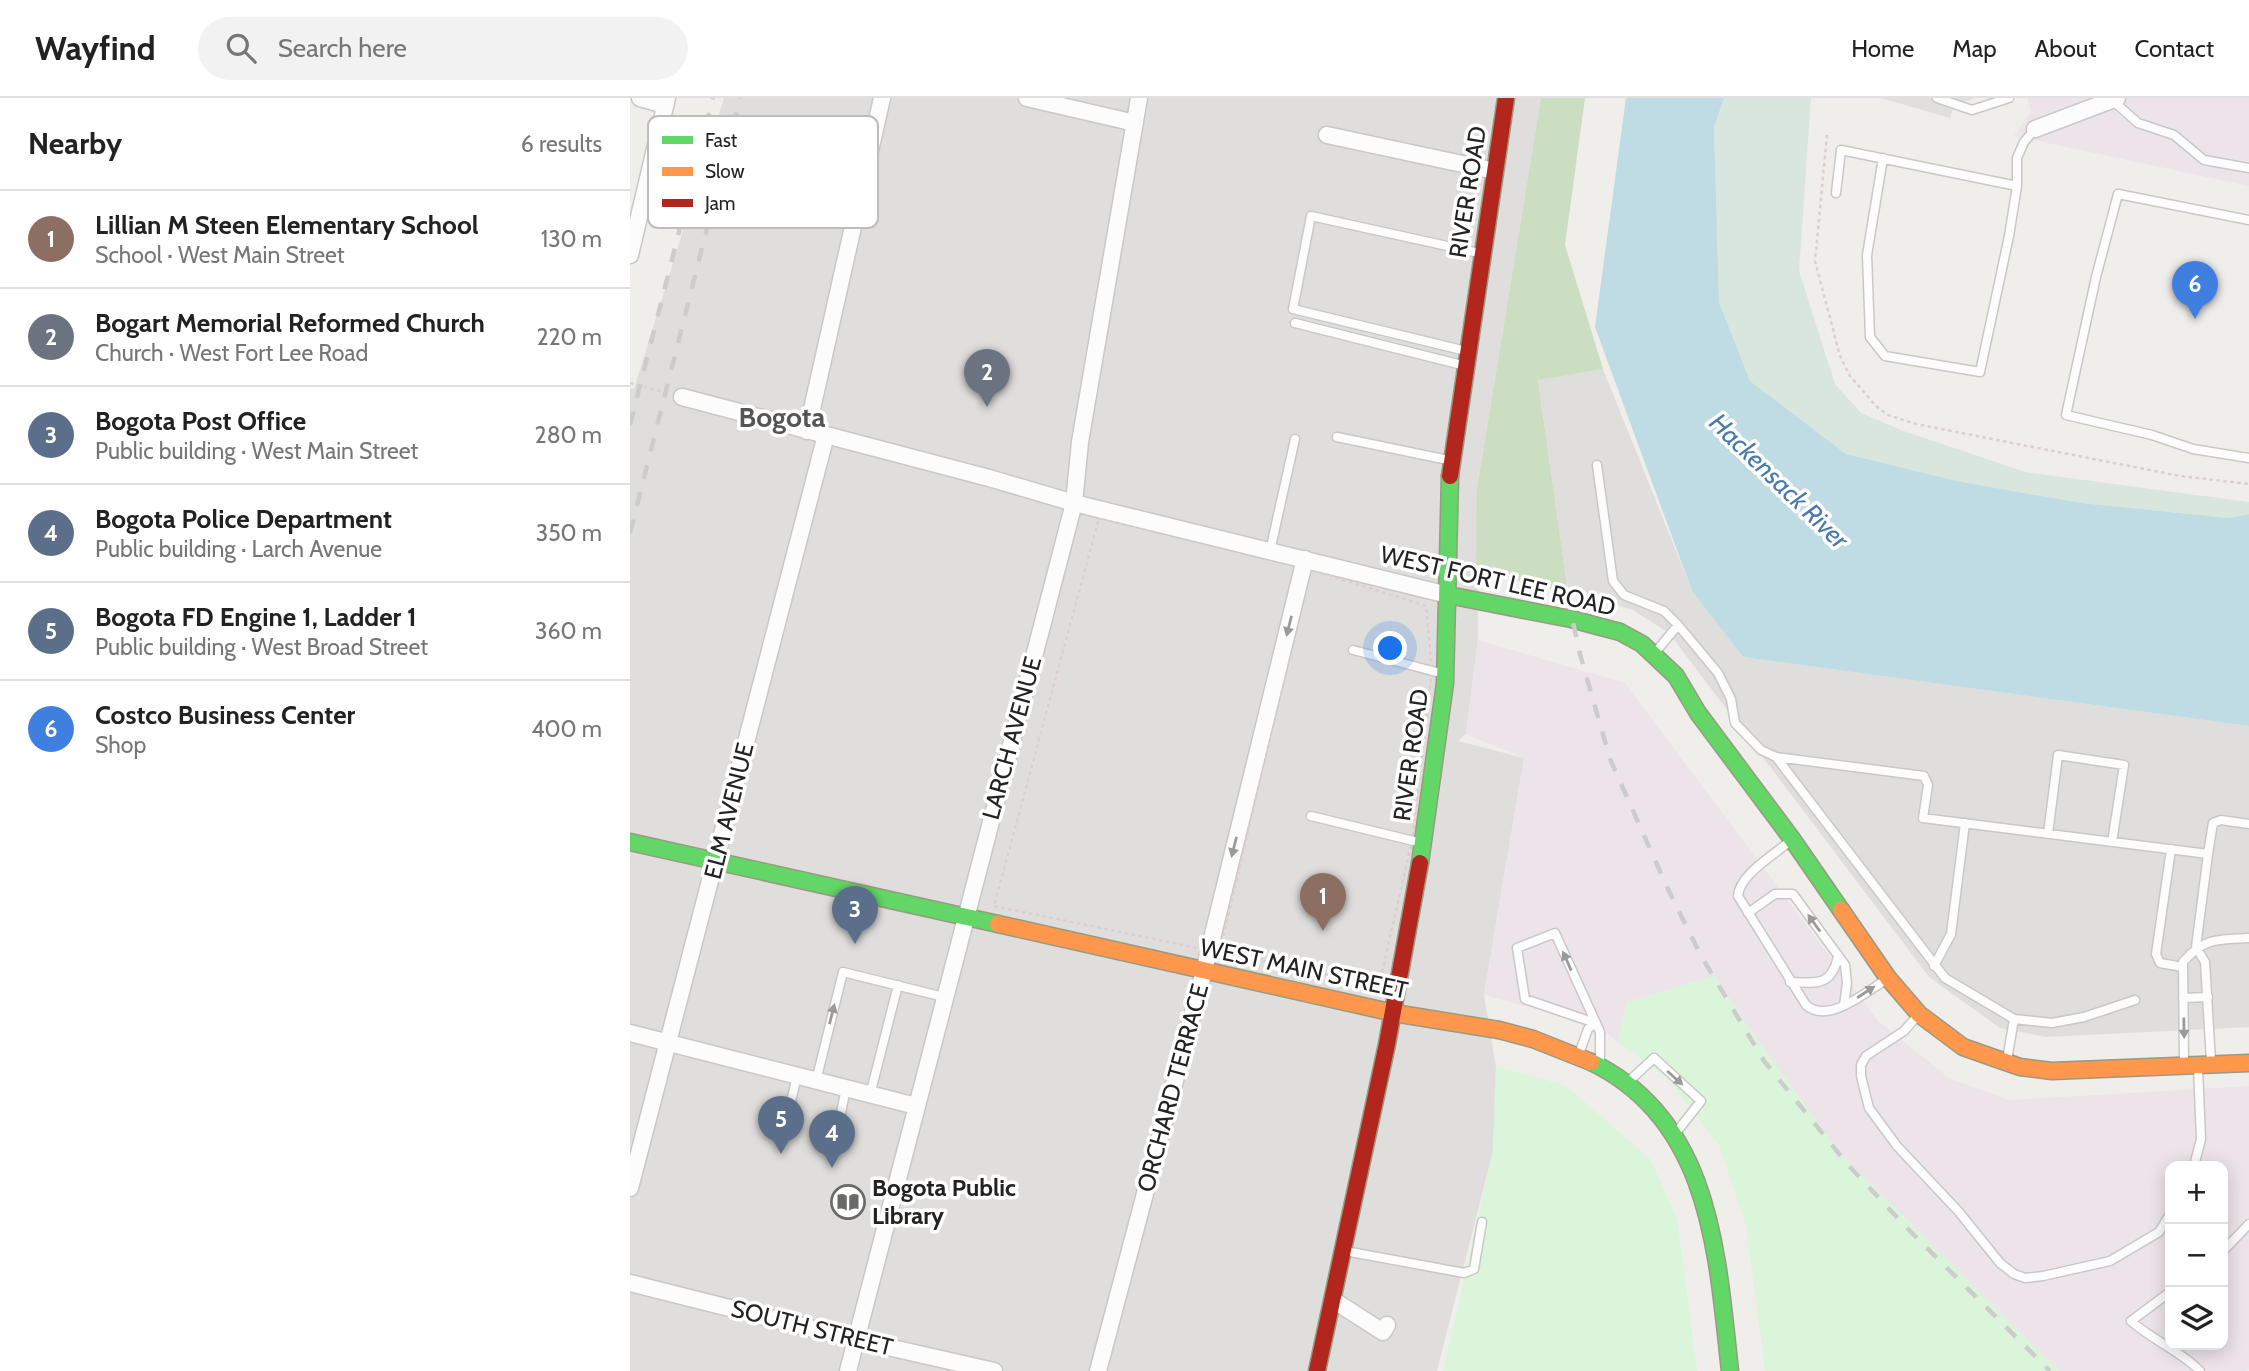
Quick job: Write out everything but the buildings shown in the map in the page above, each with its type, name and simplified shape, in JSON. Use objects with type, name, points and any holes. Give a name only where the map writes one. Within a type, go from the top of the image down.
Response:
[{"type":"main road","name":"RIVER ROAD","points":[[1317,1371],[1394,1013],[1417,841],[1443,712],[1438,672],[1448,595],[1446,537],[1451,461],[1506,98]]},
{"type":"main road","name":"WEST FORT LEE ROAD","points":[[1448,595],[1571,619],[1620,632],[1654,654],[1676,676],[1698,713],[1793,839],[1888,978],[1919,1014],[1963,1047],[2020,1067],[2052,1071],[2249,1063]]},
{"type":"main road","name":"WEST MAIN STREET","points":[[630,842],[1394,1013],[1518,1035],[1601,1067],[1655,1110],[1674,1136],[1696,1182],[1716,1251],[1730,1371]]},
{"type":"street","points":[[640,98],[666,102]]},
{"type":"street","points":[[878,116],[882,98]]},
{"type":"street","points":[[1027,98],[1135,123]]},
{"type":"street","name":"LARCH AVENUE","points":[[848,1371],[1074,503],[1080,442],[1139,98]]},
{"type":"street","points":[[2035,129],[2093,102],[2114,99]]},
{"type":"street","points":[[1327,135],[1495,171]]},
{"type":"street","points":[[630,255],[648,178]]},
{"type":"street","points":[[807,431],[853,228]]},
{"type":"street","name":"WEST FORT LEE ROAD","points":[[682,397],[1074,503],[1448,595]]},
{"type":"street","name":"ELM AVENUE","points":[[630,1188],[826,435]]},
{"type":"street","name":"ORCHARD TERRACE","points":[[1098,1371],[1204,971],[1305,559]]},
{"type":"street","points":[[630,1033],[916,1106]]},
{"type":"street","name":"SOUTH STREET","points":[[630,1283],[994,1371]]},
{"type":"street","points":[[1333,1300],[1383,1332],[1387,1325]]},
{"type":"lane","points":[[1937,98],[1972,110],[2010,98]]},
{"type":"lane","points":[[2114,99],[2138,123],[2174,135],[2204,160],[2249,168]]},
{"type":"lane","points":[[1883,158],[1867,255],[1870,337],[1885,356],[1980,372],[2009,236],[2017,186],[2017,158],[2024,142],[2035,129]]},
{"type":"lane","points":[[1836,192],[1841,150],[2017,186]]},
{"type":"lane","points":[[2249,220],[2118,194],[2096,277],[2066,415],[2152,435],[2193,449],[2249,458]]},
{"type":"lane","points":[[1465,358],[1293,309],[1311,216],[1482,254]]},
{"type":"lane","points":[[1295,323],[1465,358]]},
{"type":"lane","points":[[1337,437],[1451,461]]},
{"type":"lane","points":[[1270,551],[1295,439]]},
{"type":"lane","points":[[1597,465],[1613,581],[1625,595],[1664,611],[1678,625],[1718,673],[1731,699],[1735,723],[1761,750],[1776,757],[1924,776],[1928,785],[1923,818],[2208,854]]},
{"type":"lane","points":[[1654,654],[1678,625]]},
{"type":"lane","points":[[1353,650],[1438,672]]},
{"type":"lane","points":[[2048,834],[2058,755],[2124,765],[2112,842]]},
{"type":"lane","points":[[1776,757],[1945,978],[2014,1019],[2052,1023],[2084,1017],[2135,1000]]},
{"type":"lane","points":[[1311,816],[1417,841]]},
{"type":"lane","points":[[2198,1064],[2208,997],[2205,962],[2196,947],[2213,823],[2221,820],[2249,824]]},
{"type":"lane","points":[[1934,966],[1951,934],[1965,823]]},
{"type":"lane","points":[[1793,839],[1741,883],[1738,896],[1790,982],[1809,1009],[1826,1012],[1844,1005],[1888,978]]},
{"type":"lane","points":[[2171,849],[2156,954],[2160,963],[2183,967]]},
{"type":"lane","points":[[1748,912],[1775,894],[1793,894],[1845,965],[1847,983],[1844,1005]]},
{"type":"lane","points":[[1595,1023],[1525,999],[1517,948],[1555,933],[1600,1032],[1601,1067]]},
{"type":"lane","points":[[2195,1161],[2201,1139],[2198,1064],[2183,998],[2183,962],[2196,947],[2215,940],[2249,938]]},
{"type":"lane","points":[[1790,982],[1816,983],[1825,980],[1835,968],[1838,957]]},
{"type":"lane","points":[[816,1081],[843,972],[944,997]]},
{"type":"lane","points":[[870,1095],[898,985]]},
{"type":"lane","points":[[2183,998],[2208,997]]},
{"type":"lane","points":[[1919,1014],[1905,1031],[1866,1056],[1861,1065],[1861,1076],[1870,1108],[1897,1146],[1959,1212],[2000,1263],[2014,1275],[2025,1278],[2043,1276],[2110,1261],[2159,1233],[2165,1223]]},
{"type":"lane","points":[[2006,1063],[2014,1019]]},
{"type":"lane","points":[[1578,1056],[1588,1029],[1595,1023]]},
{"type":"lane","points":[[1625,1085],[1654,1058],[1701,1101],[1674,1136]]},
{"type":"lane","points":[[786,1122],[797,1076]]},
{"type":"lane","points":[[836,1132],[846,1088]]},
{"type":"lane","points":[[1344,1250],[1464,1273],[1474,1269],[1482,1222]]},
{"type":"lane","points":[[2228,1246],[2249,1224]]},
{"type":"lane","points":[[2165,1296],[2131,1321],[2165,1347]]},
{"type":"lane","points":[[2170,1350],[2200,1371]]},
{"type":"path","points":[[630,383],[665,393]]},
{"type":"path","points":[[1099,518],[1299,563],[1203,949],[994,906],[1099,518]]},
{"type":"path","points":[[1309,569],[1426,606],[1438,672],[1417,841],[1379,986],[1220,951],[1309,569]]},
{"type":"shaded area","points":[[724,98],[1541,98],[1477,488],[1478,640],[1466,734],[1458,741],[1524,758],[1484,995],[1496,1067],[1493,1151],[1437,1371],[630,1371],[630,388],[634,389],[684,228],[878,228],[878,116],[718,116]]},
{"type":"shaded area","points":[[1724,98],[1811,98],[1799,271],[1835,384],[1861,413],[1901,430],[2025,472],[2249,502],[2249,514],[2229,518],[2081,503],[1957,481],[1846,454],[1750,381],[1719,302],[1714,127]]},
{"type":"shaded area","points":[[1881,98],[1973,99],[1954,105],[1950,118]]},
{"type":"shaded area","points":[[2027,98],[2249,98],[2249,186],[2014,136],[2031,111]]},
{"type":"shaded area","points":[[1603,369],[1692,591],[1743,657],[2249,726],[2249,1027],[2047,1037],[2000,1028],[1929,977],[1669,633],[1631,609],[1568,593],[1538,379]]},
{"type":"shaded area","points":[[1478,640],[1625,683],[1879,1022],[1949,1078],[2009,1100],[2249,1086],[2249,1369],[2059,1371],[1839,1152],[1744,1021],[1715,976],[1627,1002],[1618,1042],[1597,1026],[1484,995],[1524,758],[1466,734]]},
{"type":"green space","points":[[1541,98],[1585,98],[1565,245],[1603,369],[1538,380],[1568,593],[1476,570],[1477,488]]},
{"type":"green space","points":[[1715,976],[1744,1021],[1839,1152],[2059,1371],[1765,1371],[1746,1226],[1719,1145],[1667,1078],[1618,1042],[1627,1002]]},
{"type":"green space","points":[[1496,1067],[1565,1085],[1650,1159],[1677,1218],[1697,1371],[1443,1371],[1493,1151]]},
{"type":"water","name":"Hackensack River","points":[[1626,98],[1724,98],[1714,127],[1719,302],[1750,381],[1846,454],[1957,481],[2081,503],[2229,518],[2249,514],[2249,726],[1743,657],[1692,591],[1595,327]]},
{"type":"railway","points":[[708,116],[713,98]]},
{"type":"railway","points":[[735,116],[740,98]]},
{"type":"railway","points":[[630,425],[680,228]]},
{"type":"railway","points":[[630,533],[707,228]]},
{"type":"railway","points":[[1567,596],[1580,654],[1610,759],[1700,954],[1764,1061],[1849,1166],[2050,1371]]},
{"type":"traffic: fast","points":[[1420,863],[1445,683],[1450,476]]},
{"type":"traffic: fast","points":[[1448,595],[1571,619],[1620,632],[1642,644],[1676,676],[1698,713],[1841,910]]},
{"type":"traffic: fast","points":[[630,842],[998,924]]},
{"type":"traffic: fast","points":[[1591,1062],[1631,1087],[1662,1118],[1685,1155],[1701,1195],[1712,1238],[1730,1371]]},
{"type":"traffic: slow","points":[[1841,910],[1888,978],[1919,1014],[1963,1047],[2020,1067],[2052,1071],[2249,1063]]},
{"type":"traffic: slow","points":[[998,924],[1394,1013],[1499,1030],[1533,1039],[1591,1062]]},
{"type":"traffic: jam","points":[[1450,476],[1506,98]]},
{"type":"traffic: jam","points":[[1317,1371],[1387,1044],[1420,863]]},
{"type":"place","name":"Costco Business Center","points":[[2195,319]]},
{"type":"place","name":"Bogart Memorial Reformed Church","points":[[987,407]]},
{"type":"place","name":"Lillian M Steen Elementary School","points":[[1323,931]]},
{"type":"place","name":"Bogota Post Office","points":[[855,944]]},
{"type":"place","name":"Bogota FD Engine 1, Ladder 1","points":[[781,1154]]},
{"type":"place","name":"Bogota Police Department","points":[[832,1168]]},
{"type":"place","name":"Bogota Public Library","points":[[848,1202]]},
{"type":"district","name":"Bogota","points":[[782,417]]}]
